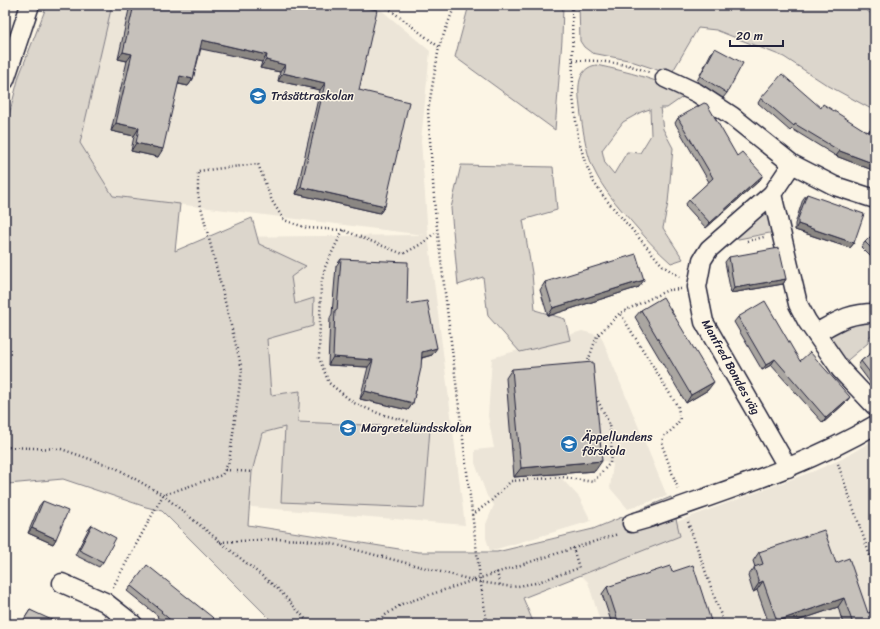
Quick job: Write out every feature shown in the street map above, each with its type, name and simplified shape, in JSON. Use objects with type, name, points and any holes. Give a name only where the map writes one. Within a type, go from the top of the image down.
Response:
[{"type":"street","points":[[5,80],[30,5]]},
{"type":"street","points":[[665,78],[697,93],[726,112],[792,164],[835,186],[875,199]]},
{"type":"street","name":"Manfred Bondes väg","points":[[788,468],[704,322],[697,287],[702,260],[709,249],[772,194],[792,164]]},
{"type":"street","points":[[772,194],[798,304],[807,321],[841,370],[875,406]]},
{"type":"street","points":[[816,333],[842,318],[860,313],[875,313]]},
{"type":"street","points":[[628,528],[646,519],[683,505],[788,468],[831,449],[875,425]]},
{"type":"street","points":[[62,583],[105,602],[133,624]]},
{"type":"path","points":[[384,5],[439,47]]},
{"type":"path","points":[[455,5],[439,47],[428,111],[437,231],[480,582],[487,624]]},
{"type":"path","points":[[572,5],[573,97],[578,137],[585,162],[593,181],[604,197],[663,266],[670,272],[697,287]]},
{"type":"path","points":[[573,60],[599,61],[628,65],[665,78]]},
{"type":"path","points":[[93,624],[163,495],[222,475],[229,462],[242,369],[198,195],[198,171],[258,164],[272,202],[284,220],[307,228],[343,230],[403,254],[423,243],[437,231]]},
{"type":"path","points":[[343,230],[326,267],[321,285],[319,358],[329,383],[354,403],[380,414],[423,425],[462,431]]},
{"type":"path","points":[[591,369],[586,364],[597,336],[620,313],[668,290],[697,287]]},
{"type":"path","points":[[620,313],[678,407],[680,420],[673,429],[663,437],[662,445],[724,624]]},
{"type":"path","points":[[472,516],[491,501],[511,481],[563,477],[593,482],[610,463],[612,440],[608,421],[596,398],[595,391]]},
{"type":"path","points":[[5,447],[61,449],[116,468],[163,495],[278,589],[310,624]]},
{"type":"path","points":[[836,458],[875,570]]},
{"type":"path","points":[[225,470],[252,472]]},
{"type":"path","points":[[372,624],[402,604],[573,548],[628,528]]},
{"type":"path","points":[[220,542],[305,540],[334,544],[480,582],[513,587],[535,583],[579,568],[573,548]]},
{"type":"path","points":[[497,572],[500,585]]},
{"type":"shaded area","points":[[47,5],[112,5],[80,143],[113,196],[180,204],[175,251],[252,218],[259,244],[306,266],[291,277],[295,304],[314,298],[313,326],[267,339],[271,395],[300,391],[298,422],[430,428],[424,508],[281,502],[285,427],[262,433],[252,472],[248,525],[418,552],[497,552],[593,529],[671,497],[680,536],[523,598],[534,624],[275,624],[162,511],[63,479],[8,484],[5,292],[5,131],[19,76]]},
{"type":"shaded area","points":[[112,5],[372,5],[380,9],[430,51],[421,141],[428,235],[465,525],[241,506],[219,237],[424,235],[113,196],[80,143]]},
{"type":"shaded area","points":[[469,5],[563,5],[562,40],[555,130],[455,57]]},
{"type":"shaded area","points":[[579,5],[860,5],[875,17],[875,111],[827,85],[784,57],[716,30],[698,28],[670,76],[655,69],[628,60],[592,53],[584,47],[580,41]]},
{"type":"shaded area","points":[[596,65],[631,73],[664,84],[687,94],[667,108],[660,108],[663,129],[673,148],[668,203],[663,228],[683,259],[671,263],[660,253],[616,203],[594,170],[588,154],[584,135],[579,93],[579,82],[581,77],[586,69]],"holes":[[[650,109],[651,135],[640,153],[627,152],[614,174],[605,163],[602,150],[623,122],[641,112]]]},
{"type":"shaded area","points":[[461,165],[553,167],[557,210],[523,220],[532,273],[535,310],[565,319],[570,340],[520,352],[488,316],[483,277],[458,285],[451,208]]},
{"type":"shaded area","points":[[766,207],[775,232],[728,241]]},
{"type":"shaded area","points":[[875,316],[875,332],[868,338],[868,343],[843,364],[827,341],[829,335],[834,329]]},
{"type":"shaded area","name":"Äppellundens förskola","points":[[582,331],[601,336],[667,496],[628,509],[610,488],[613,464],[605,461],[595,462],[595,471],[566,473],[565,468],[561,469],[563,480],[579,497],[591,521],[490,551],[486,538],[486,524],[494,505],[487,496],[475,463],[475,450],[494,448],[488,416],[492,358]]},
{"type":"shaded area","points":[[875,439],[875,624],[601,624],[588,582],[578,572],[555,578],[556,585],[504,600],[673,521],[679,521],[814,471],[842,459]]},
{"type":"building","points":[[134,5],[353,5],[377,10],[359,90],[409,102],[385,206],[301,187],[325,83],[283,73],[285,65],[266,60],[267,55],[202,40],[193,79],[180,76],[163,149],[136,143],[139,128],[116,123],[132,54],[123,52]]},
{"type":"building","points":[[715,48],[743,63],[727,93],[700,76]]},
{"type":"building","points":[[782,74],[821,108],[823,104],[869,133],[870,129],[875,131],[875,164],[840,151],[795,124],[794,126],[761,98]]},
{"type":"building","points":[[704,103],[707,104],[737,156],[742,152],[763,175],[710,223],[689,200],[713,178],[678,118]]},
{"type":"building","points":[[807,194],[864,214],[854,243],[798,224],[798,219]]},
{"type":"building","points":[[875,232],[875,252],[865,242]]},
{"type":"building","points":[[779,248],[786,279],[734,288],[729,257]]},
{"type":"building","points":[[636,254],[644,280],[553,308],[545,282]]},
{"type":"building","points":[[341,259],[408,262],[407,304],[427,301],[437,348],[422,352],[421,368],[413,403],[365,391],[373,360],[333,357],[335,310],[337,310]]},
{"type":"building","points":[[663,297],[714,382],[691,395],[641,310]]},
{"type":"building","points":[[765,301],[800,361],[810,352],[850,397],[826,418],[775,359],[766,365],[738,317]]},
{"type":"building","points":[[875,350],[875,379],[861,361]]},
{"type":"building","points":[[593,362],[602,461],[521,468],[512,369]]},
{"type":"building","points":[[43,501],[68,511],[56,539],[32,528]]},
{"type":"building","points":[[92,525],[116,538],[103,562],[79,550]]},
{"type":"building","points":[[824,530],[836,563],[849,558],[868,613],[875,611],[875,624],[853,624],[844,598],[777,621],[763,581],[759,583],[754,567],[763,564],[759,552]]},
{"type":"building","points":[[147,565],[219,624],[175,624],[161,612],[162,611],[131,586]]},
{"type":"building","points":[[693,565],[712,624],[619,624],[607,587],[670,566],[672,572]]},
{"type":"building","points":[[30,610],[56,622],[54,624],[28,624],[23,621]]},
{"type":"place","name":"Tråsättraskolan","points":[[258,96]]},
{"type":"place","name":"Margretelundsskolan","points":[[348,428]]},
{"type":"place","name":"Äppellundens förskola","points":[[569,444]]}]
